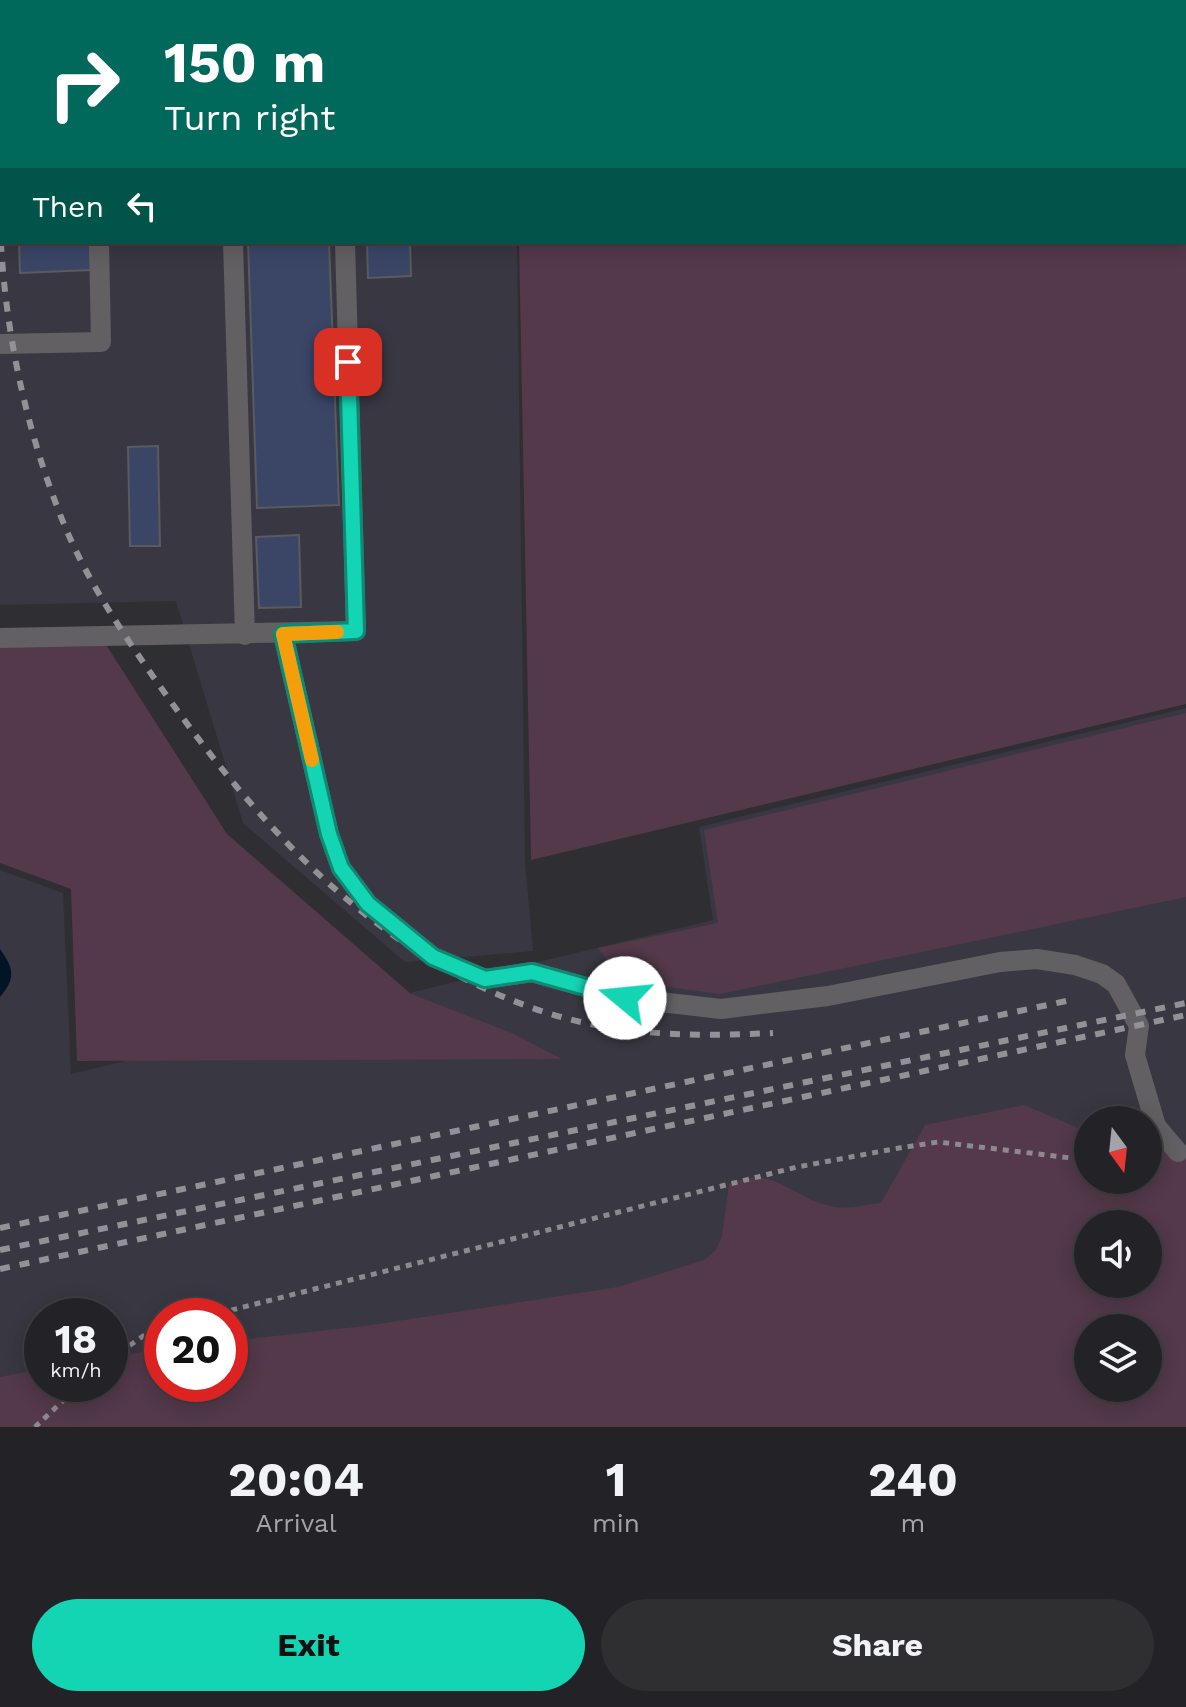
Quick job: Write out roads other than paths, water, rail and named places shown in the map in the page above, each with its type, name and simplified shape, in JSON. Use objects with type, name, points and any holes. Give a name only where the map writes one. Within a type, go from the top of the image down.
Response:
[{"type":"lane","points":[[0,344],[101,342],[99,244]]},
{"type":"lane","points":[[233,244],[245,635]]},
{"type":"lane","points":[[0,638],[356,631],[345,244]]},
{"type":"lane","points":[[283,634],[329,834],[341,868],[368,904],[433,957],[485,979],[532,972],[625,998],[721,1009],[828,996],[1000,962],[1037,959],[1075,965],[1102,974],[1116,984],[1139,1026],[1135,1055],[1156,1126],[1178,1152]]},
{"type":"water","points":[[0,949],[8,962],[11,979],[0,997]]},
{"type":"railway","points":[[1,244],[10,331],[25,404],[46,475],[79,558],[105,604],[200,741],[279,834],[322,877],[368,916],[417,951],[470,982],[527,1006],[618,1029],[710,1035],[773,1033]]},
{"type":"railway","points":[[0,1228],[1071,1000]]},
{"type":"railway","points":[[0,1250],[1186,1003]]},
{"type":"railway","points":[[0,1269],[1186,1015]]}]
